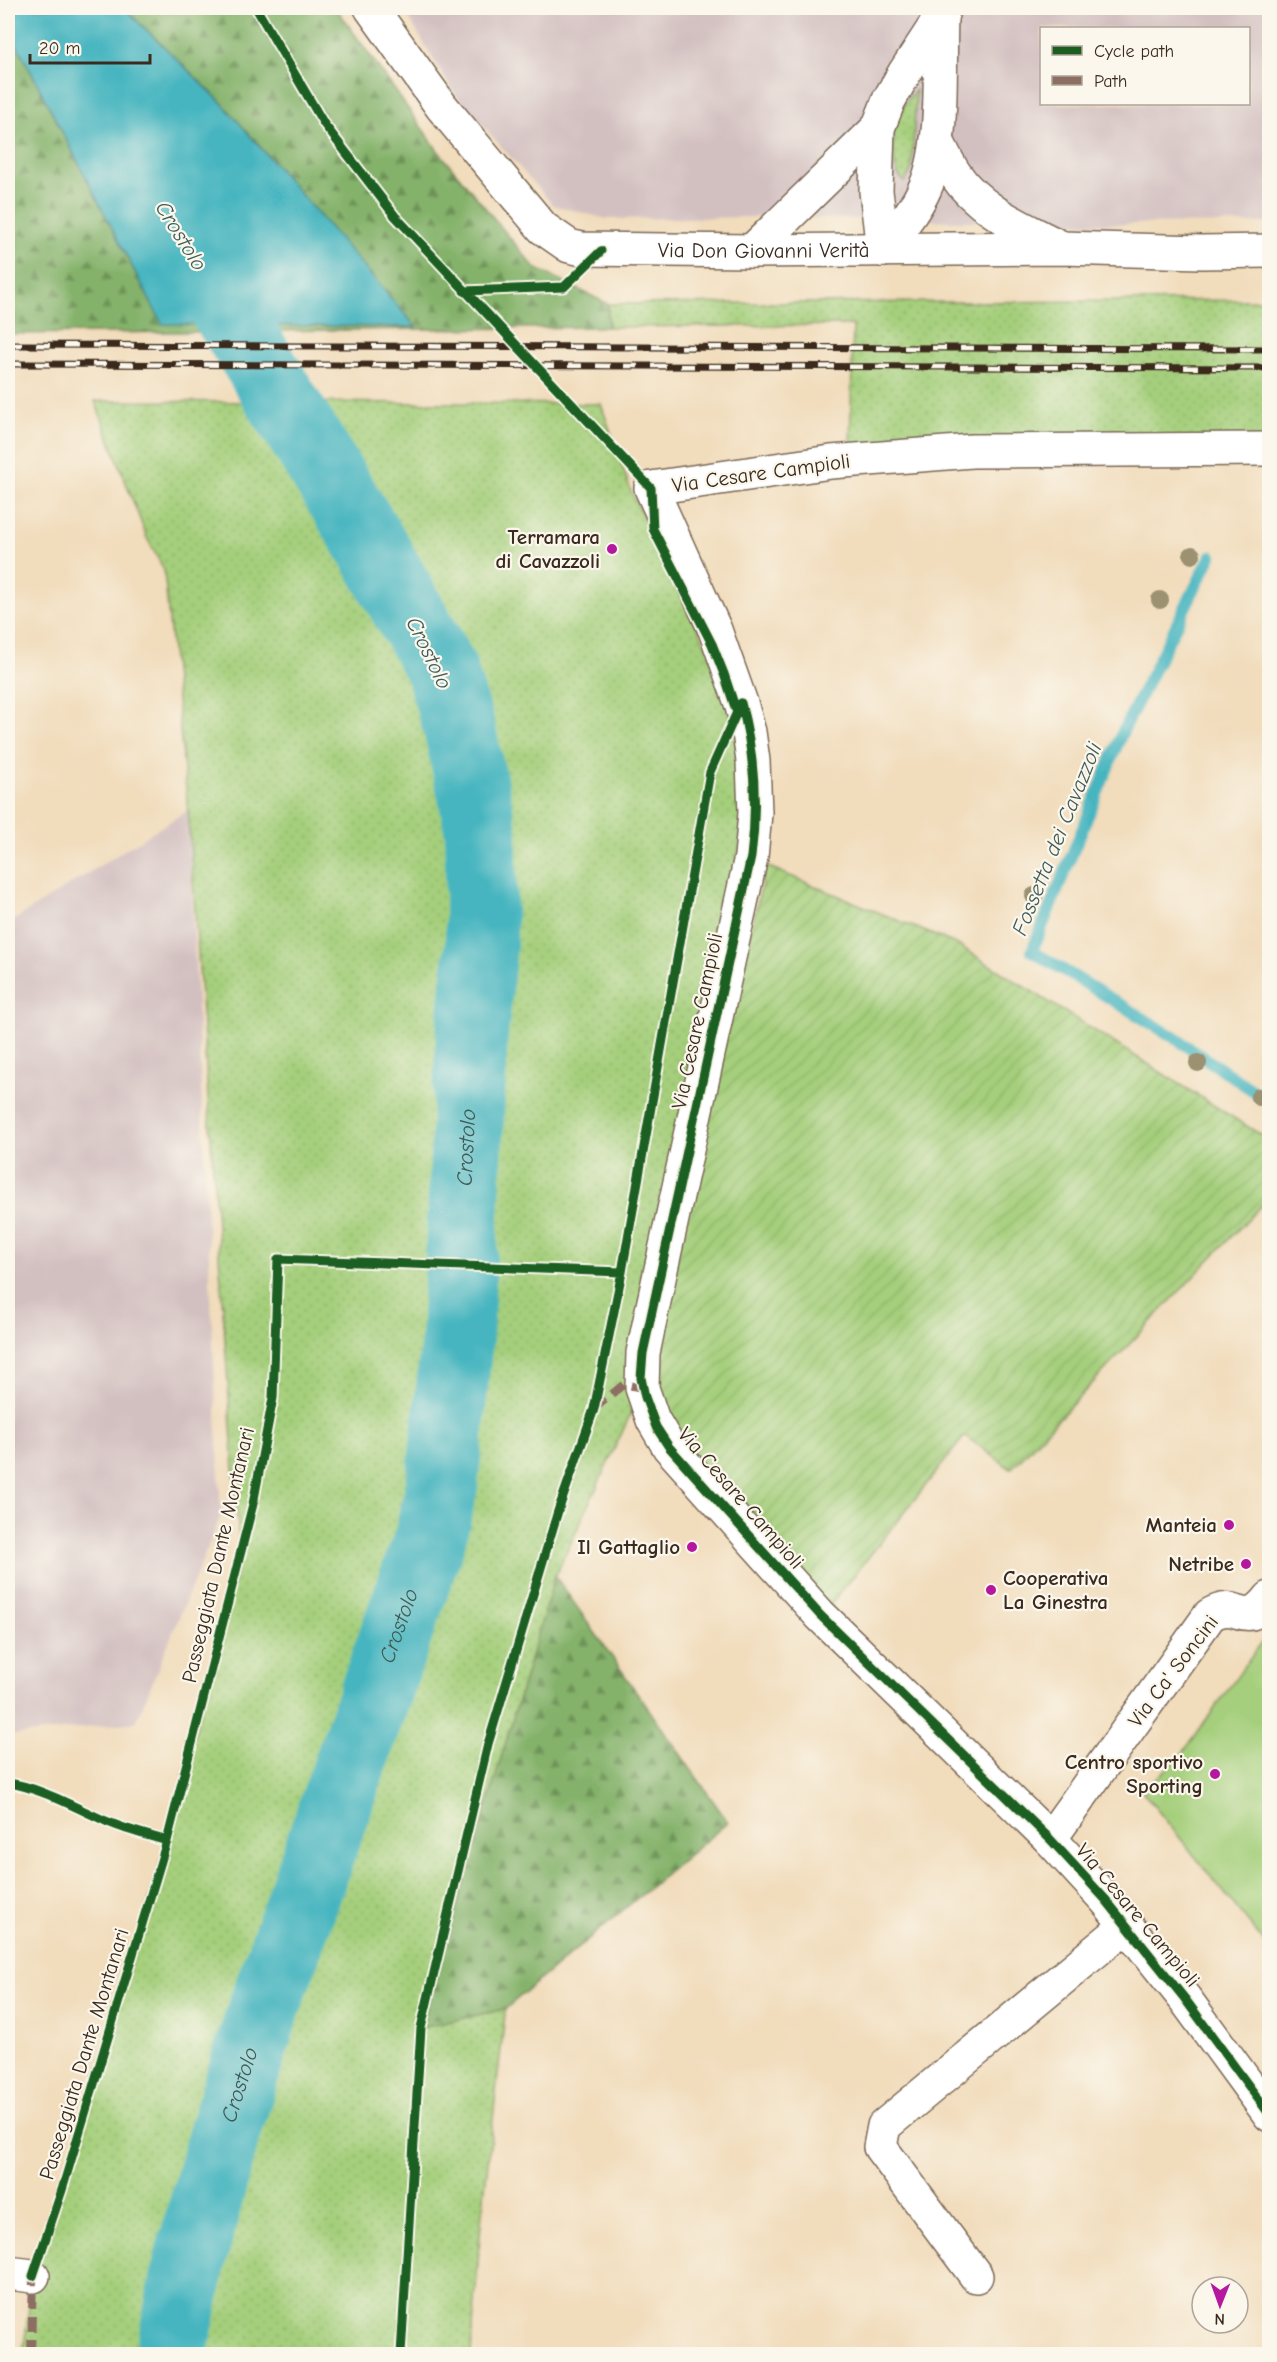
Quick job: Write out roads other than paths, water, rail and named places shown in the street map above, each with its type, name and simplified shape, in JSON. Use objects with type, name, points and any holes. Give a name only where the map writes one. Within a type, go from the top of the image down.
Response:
[{"type":"street","name":"Via Don Giovanni Verità","points":[[371,8],[442,107],[543,228],[569,246],[601,251],[1062,248],[1201,252],[1269,251]]},
{"type":"street","points":[[883,250],[876,191],[878,128],[889,100],[942,12]]},
{"type":"street","points":[[883,250],[913,209],[931,172],[937,141],[942,12]]},
{"type":"street","points":[[752,251],[878,128]]},
{"type":"street","points":[[937,141],[955,175],[993,212],[1062,248]]},
{"type":"street","name":"Via Cesare Campioli","points":[[1269,449],[972,451],[831,462],[651,489],[715,630],[741,703],[753,760],[755,813],[751,857],[643,1353],[641,1378],[656,1427],[669,1447],[820,1615],[1050,1839],[1106,1900],[1185,1999],[1269,2115]]},
{"type":"street","name":"Via Ca' Soncini","points":[[1050,1839],[1210,1615],[1229,1608],[1247,1615],[1259,1612],[1269,1598]]},
{"type":"street","name":"Via Cesare Campioli","points":[[976,2276],[880,2147],[884,2126],[1126,1926]]},
{"type":"water","points":[[8,8],[124,8],[222,103],[416,327],[162,324],[15,41],[8,20]]},
{"type":"waterway","name":"Crostolo","points":[[171,2354],[191,2257],[223,2138],[263,2011],[430,1538],[442,1485],[457,1338],[472,1035],[481,944],[481,833],[459,727],[441,669],[373,548],[184,241]]},
{"type":"waterway","name":"Fossetta dei Cavazzoli","points":[[1211,556],[1123,731],[1032,951],[1172,1036],[1270,1102]]},
{"type":"railway","points":[[8,345],[1270,349]]},
{"type":"railway","points":[[8,364],[1270,368]]},
{"type":"place","name":"Terramara di Cavazzoli","points":[[612,549]]},
{"type":"place","name":"Manteia","points":[[1229,1525]]},
{"type":"place","name":"Il Gattaglio","points":[[692,1547]]},
{"type":"place","name":"Netribe","points":[[1246,1564]]},
{"type":"place","name":"Cooperativa La Ginestra","points":[[991,1590]]},
{"type":"place","name":"Centro sportivo Sporting","points":[[1215,1774]]}]
